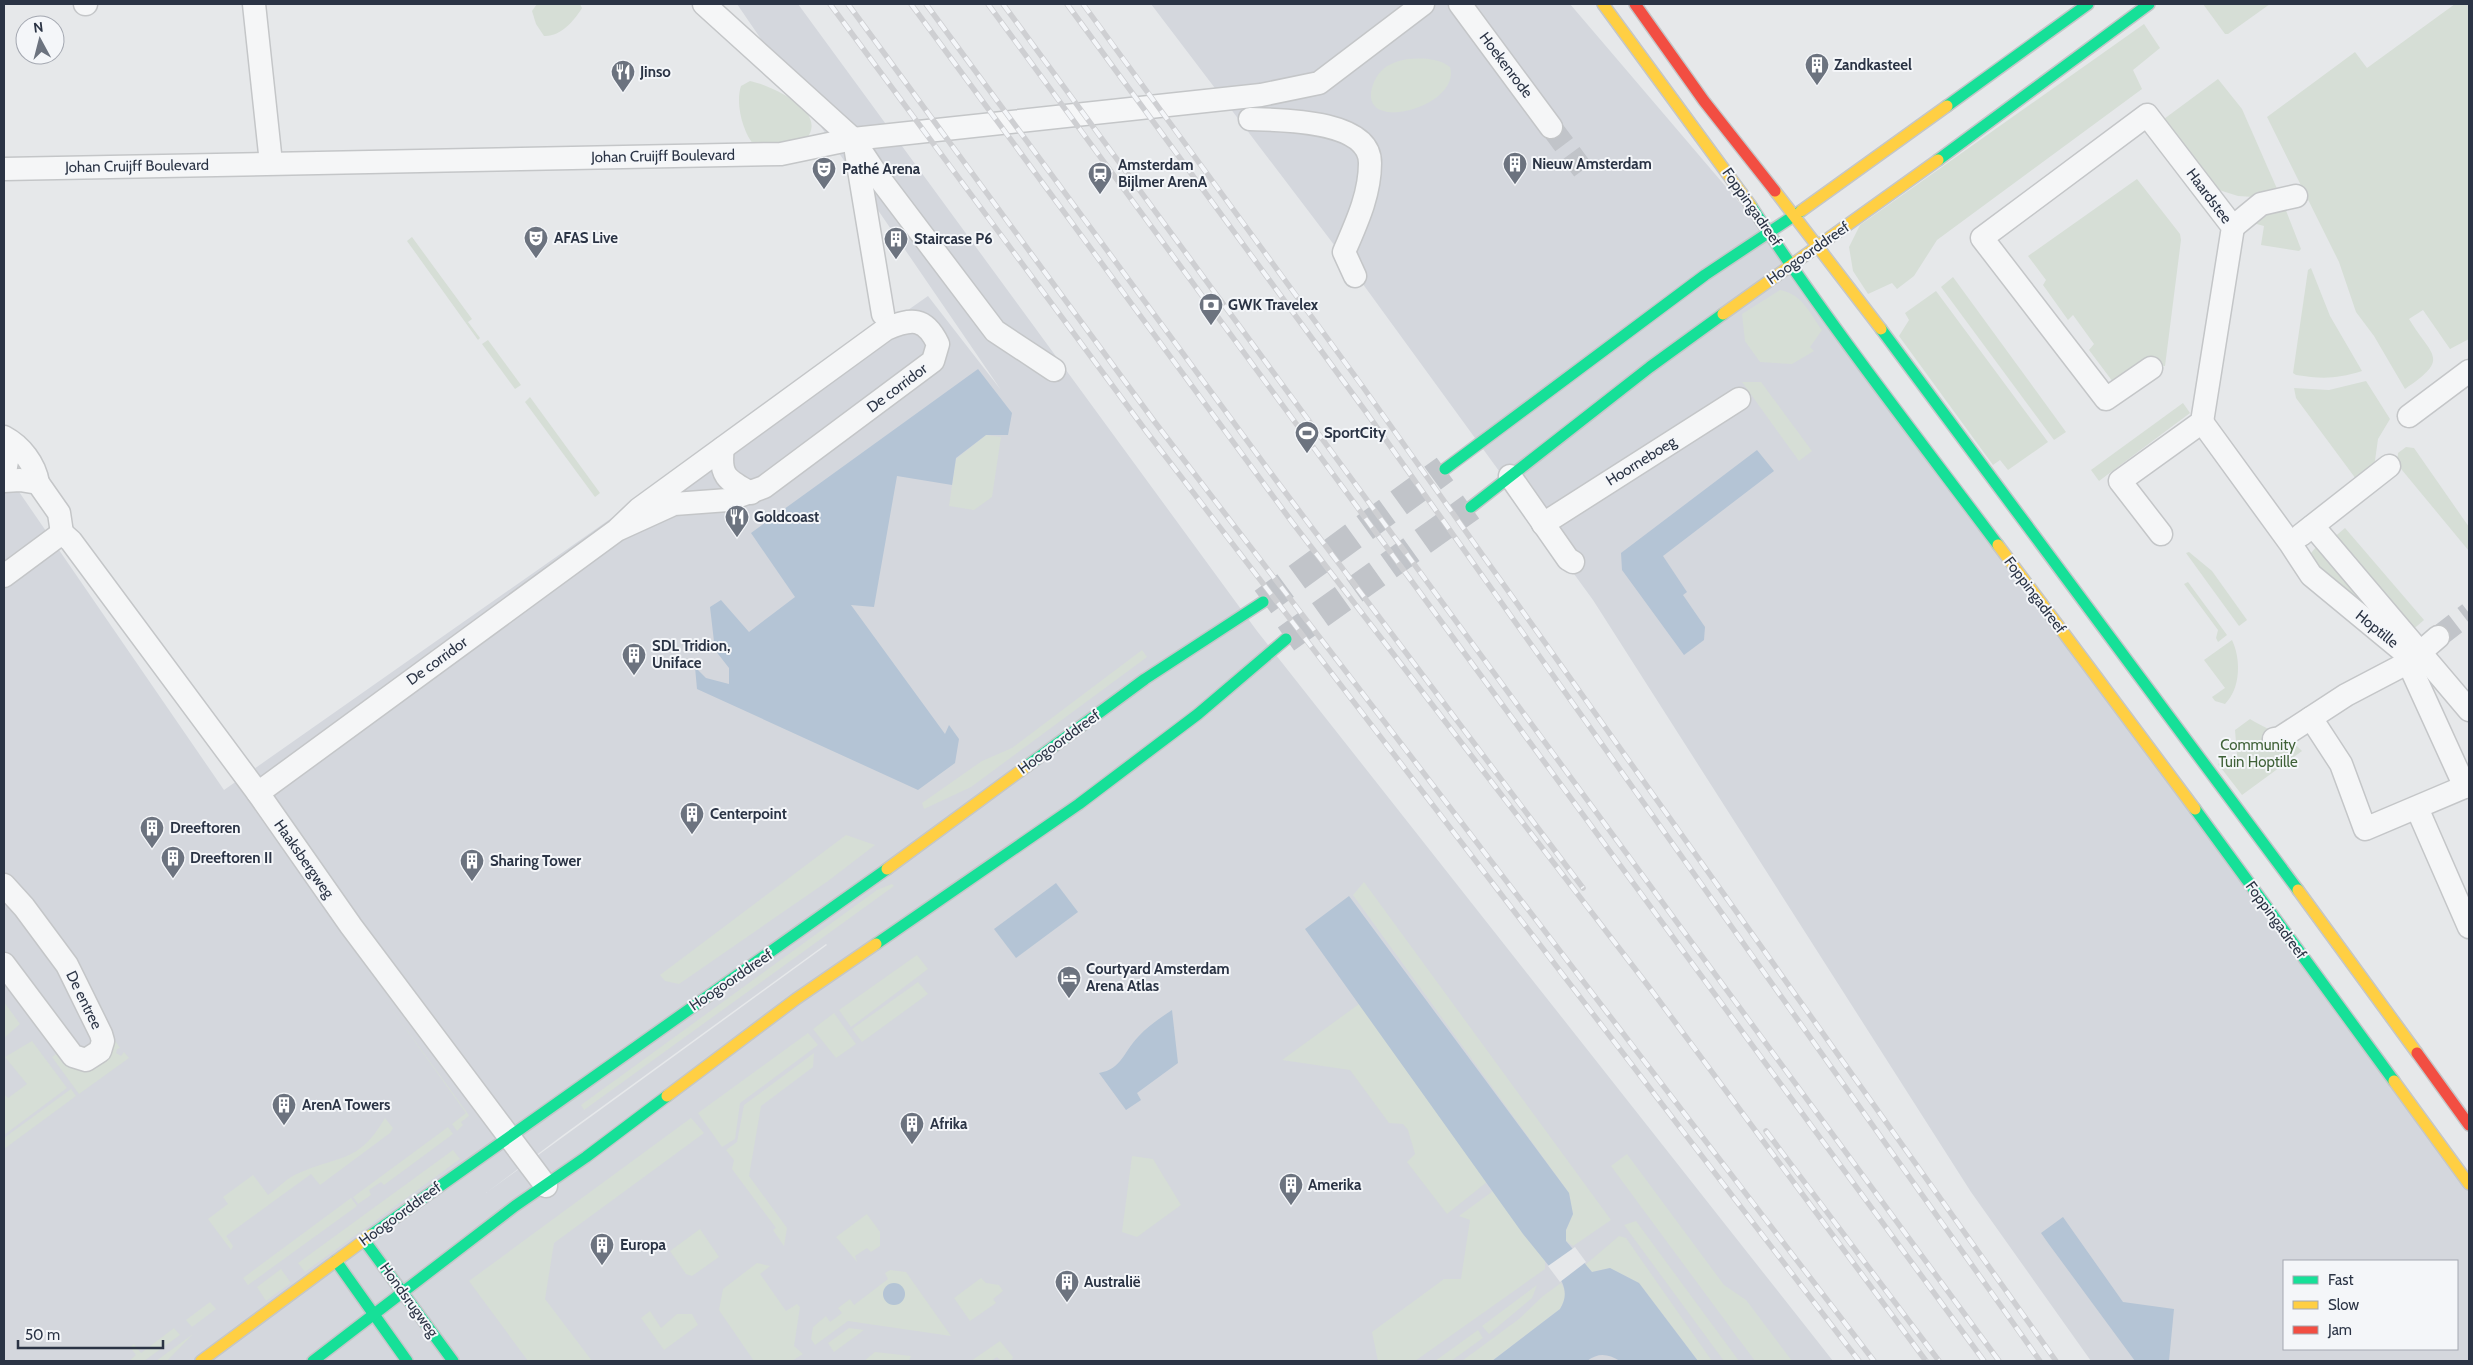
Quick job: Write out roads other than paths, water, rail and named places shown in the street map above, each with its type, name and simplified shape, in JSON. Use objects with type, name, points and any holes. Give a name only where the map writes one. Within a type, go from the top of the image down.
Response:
[{"type":"street","points":[[254,4],[271,163]]},
{"type":"street","points":[[704,4],[853,139],[877,175],[995,331],[1054,370]]},
{"type":"street","name":"Johan Cruijff Boulevard","points":[[4,169],[781,154],[853,139],[1261,95],[1319,84],[1423,4]]},
{"type":"street","name":"Hoekenrode","points":[[1460,4],[1551,127]]},
{"type":"street","name":"Foppingadreef","points":[[1603,4],[1770,230],[1791,266],[1862,363],[2179,788],[2469,1184]]},
{"type":"street","name":"Foppingadreef","points":[[1635,4],[1704,101],[1819,246],[2239,808],[2469,1125]]},
{"type":"street","points":[[1445,469],[1705,275],[1770,230],[1794,216],[2088,4]]},
{"type":"street","name":"Hoogoorddreef","points":[[1471,507],[1729,308],[1819,246],[2149,4]]},
{"type":"street","points":[[1261,95],[1258,119],[1315,122],[1337,128],[1363,145],[1370,162],[1363,206],[1344,252],[1355,276]]},
{"type":"street","name":"Haardstee","points":[[2151,368],[2106,399],[1982,238],[2147,114],[2233,227],[2202,422]]},
{"type":"street","points":[[853,139],[883,314]]},
{"type":"street","points":[[2233,227],[2260,204],[2296,196]]},
{"type":"street","name":"De corridor","points":[[258,793],[617,530],[639,509],[886,329],[916,321],[930,329],[938,344],[933,361],[764,487],[728,500],[674,504],[617,530]]},
{"type":"street","points":[[2409,416],[2469,371]]},
{"type":"street","name":"Hoorneboeg","points":[[1542,524],[1739,399]]},
{"type":"street","points":[[2161,534],[2120,481],[2202,422]]},
{"type":"street","name":"Hoptille","points":[[2202,422],[2290,543],[2310,575],[2403,651],[2415,658],[2469,710]]},
{"type":"street","points":[[4,437],[8,461],[4,480],[38,483]]},
{"type":"street","points":[[4,437],[16,443],[36,471],[38,483],[60,513],[62,533],[4,576]]},
{"type":"street","points":[[723,448],[720,466],[725,477],[750,493]]},
{"type":"street","points":[[2290,543],[2389,466]]},
{"type":"street","points":[[1510,476],[1542,524],[1568,559],[1573,562]]},
{"type":"street","points":[[2313,526],[2415,658]]},
{"type":"street","name":"Haaksbergweg","points":[[62,533],[72,541],[258,793],[351,926],[510,1135],[546,1186]]},
{"type":"street","name":"Hoogoorddreef","points":[[201,1361],[336,1260],[510,1135],[810,926],[1145,679],[1263,602]]},
{"type":"street","points":[[2274,739],[2280,738],[2346,695],[2415,658],[2438,637]]},
{"type":"street","points":[[313,1361],[515,1206],[546,1186],[796,999],[1079,804],[1198,714],[1286,639]]},
{"type":"street","name":"Hoptille","points":[[2311,718],[2341,764],[2365,829],[2467,786],[2415,658]]},
{"type":"street","points":[[2417,808],[2469,927]]},
{"type":"street","name":"De entree","points":[[4,885],[24,907],[67,965],[101,1034],[102,1046],[97,1054],[84,1060],[70,1053],[4,964]]},
{"type":"street","name":"Hondsrugweg","points":[[364,1240],[453,1361]]},
{"type":"street","points":[[336,1260],[372,1314],[407,1361]]},
{"type":"water","points":[[978,369],[1012,413],[1008,435],[986,435],[956,458],[952,485],[897,476],[874,607],[851,605],[945,734],[949,725],[959,739],[955,763],[918,790],[697,689],[695,667],[706,678],[729,684],[729,668],[715,650],[710,607],[721,600],[749,632],[795,597],[751,533]]},
{"type":"water","points":[[1757,450],[1774,471],[1663,556],[1687,592],[1683,595],[1705,627],[1704,640],[1684,655],[1622,570],[1621,553]]},
{"type":"water","points":[[1056,883],[1078,912],[1016,958],[994,929]]},
{"type":"water","points":[[1349,896],[1569,1193],[1573,1214],[1566,1230],[1566,1241],[1592,1272],[1610,1268],[1639,1283],[1698,1361],[1620,1361],[1600,1355],[1587,1361],[1492,1361],[1560,1309],[1565,1292],[1562,1282],[1523,1234],[1305,929]]},
{"type":"water","points":[[1172,1010],[1178,1063],[1137,1093],[1141,1100],[1126,1110],[1099,1073],[1107,1071],[1118,1064],[1133,1042],[1142,1033]]},
{"type":"water","points":[[2063,1217],[2123,1302],[2174,1309],[2169,1361],[2135,1361],[2048,1243],[2041,1233]]},
{"type":"water","points":[[894,1283],[902,1286],[905,1294],[902,1302],[894,1305],[886,1302],[883,1294],[886,1286]]},
{"type":"tunnel","points":[[1551,127],[1583,170]]},
{"type":"tunnel","points":[[1263,602],[1445,469]]},
{"type":"tunnel","points":[[1286,639],[1471,507]]},
{"type":"tunnel","points":[[2438,637],[2469,613]]},
{"type":"railway","points":[[830,4],[1146,431],[1859,1361]]},
{"type":"railway","points":[[848,4],[1154,421],[1874,1361]]},
{"type":"railway","points":[[911,4],[1292,522],[1652,991],[1926,1361]]},
{"type":"railway","points":[[926,4],[1276,480],[1583,888]]},
{"type":"railway","points":[[988,4],[1984,1361]]},
{"type":"railway","points":[[1003,4],[1999,1361]]},
{"type":"railway","points":[[1067,4],[1366,412],[2040,1361]]},
{"type":"railway","points":[[1083,4],[1363,387],[2056,1361]]},
{"type":"railway","points":[[1766,1131],[1939,1361]]},
{"type":"place","name":"Zandkasteel","points":[[1817,86]]},
{"type":"place","name":"Jinso","points":[[623,93]]},
{"type":"place","name":"Nieuw Amsterdam","points":[[1515,185]]},
{"type":"place","name":"Pathé Arena","points":[[824,190]]},
{"type":"place","name":"Amsterdam Bijlmer ArenA","points":[[1100,195]]},
{"type":"place","name":"AFAS Live","points":[[536,259]]},
{"type":"place","name":"Staircase P6","points":[[896,260]]},
{"type":"place","name":"GWK Travelex","points":[[1211,326]]},
{"type":"place","name":"SportCity","points":[[1307,454]]},
{"type":"place","name":"Goldcoast","points":[[737,538]]},
{"type":"place","name":"SDL Tridion, Uniface","points":[[634,676]]},
{"type":"place","name":"Centerpoint","points":[[692,835]]},
{"type":"place","name":"Dreeftoren","points":[[152,849]]},
{"type":"place","name":"Dreeftoren II","points":[[173,879]]},
{"type":"place","name":"Sharing Tower","points":[[472,882]]},
{"type":"place","name":"Courtyard Amsterdam Arena Atlas","points":[[1069,999]]},
{"type":"place","name":"ArenA Towers","points":[[284,1126]]},
{"type":"place","name":"Afrika","points":[[912,1145]]},
{"type":"place","name":"Amerika","points":[[1291,1206]]},
{"type":"place","name":"Europa","points":[[602,1266]]},
{"type":"place","name":"Australië","points":[[1067,1303]]},
{"type":"park label","name":"Community Tuin Hoptille","points":[[2258,754]]}]
